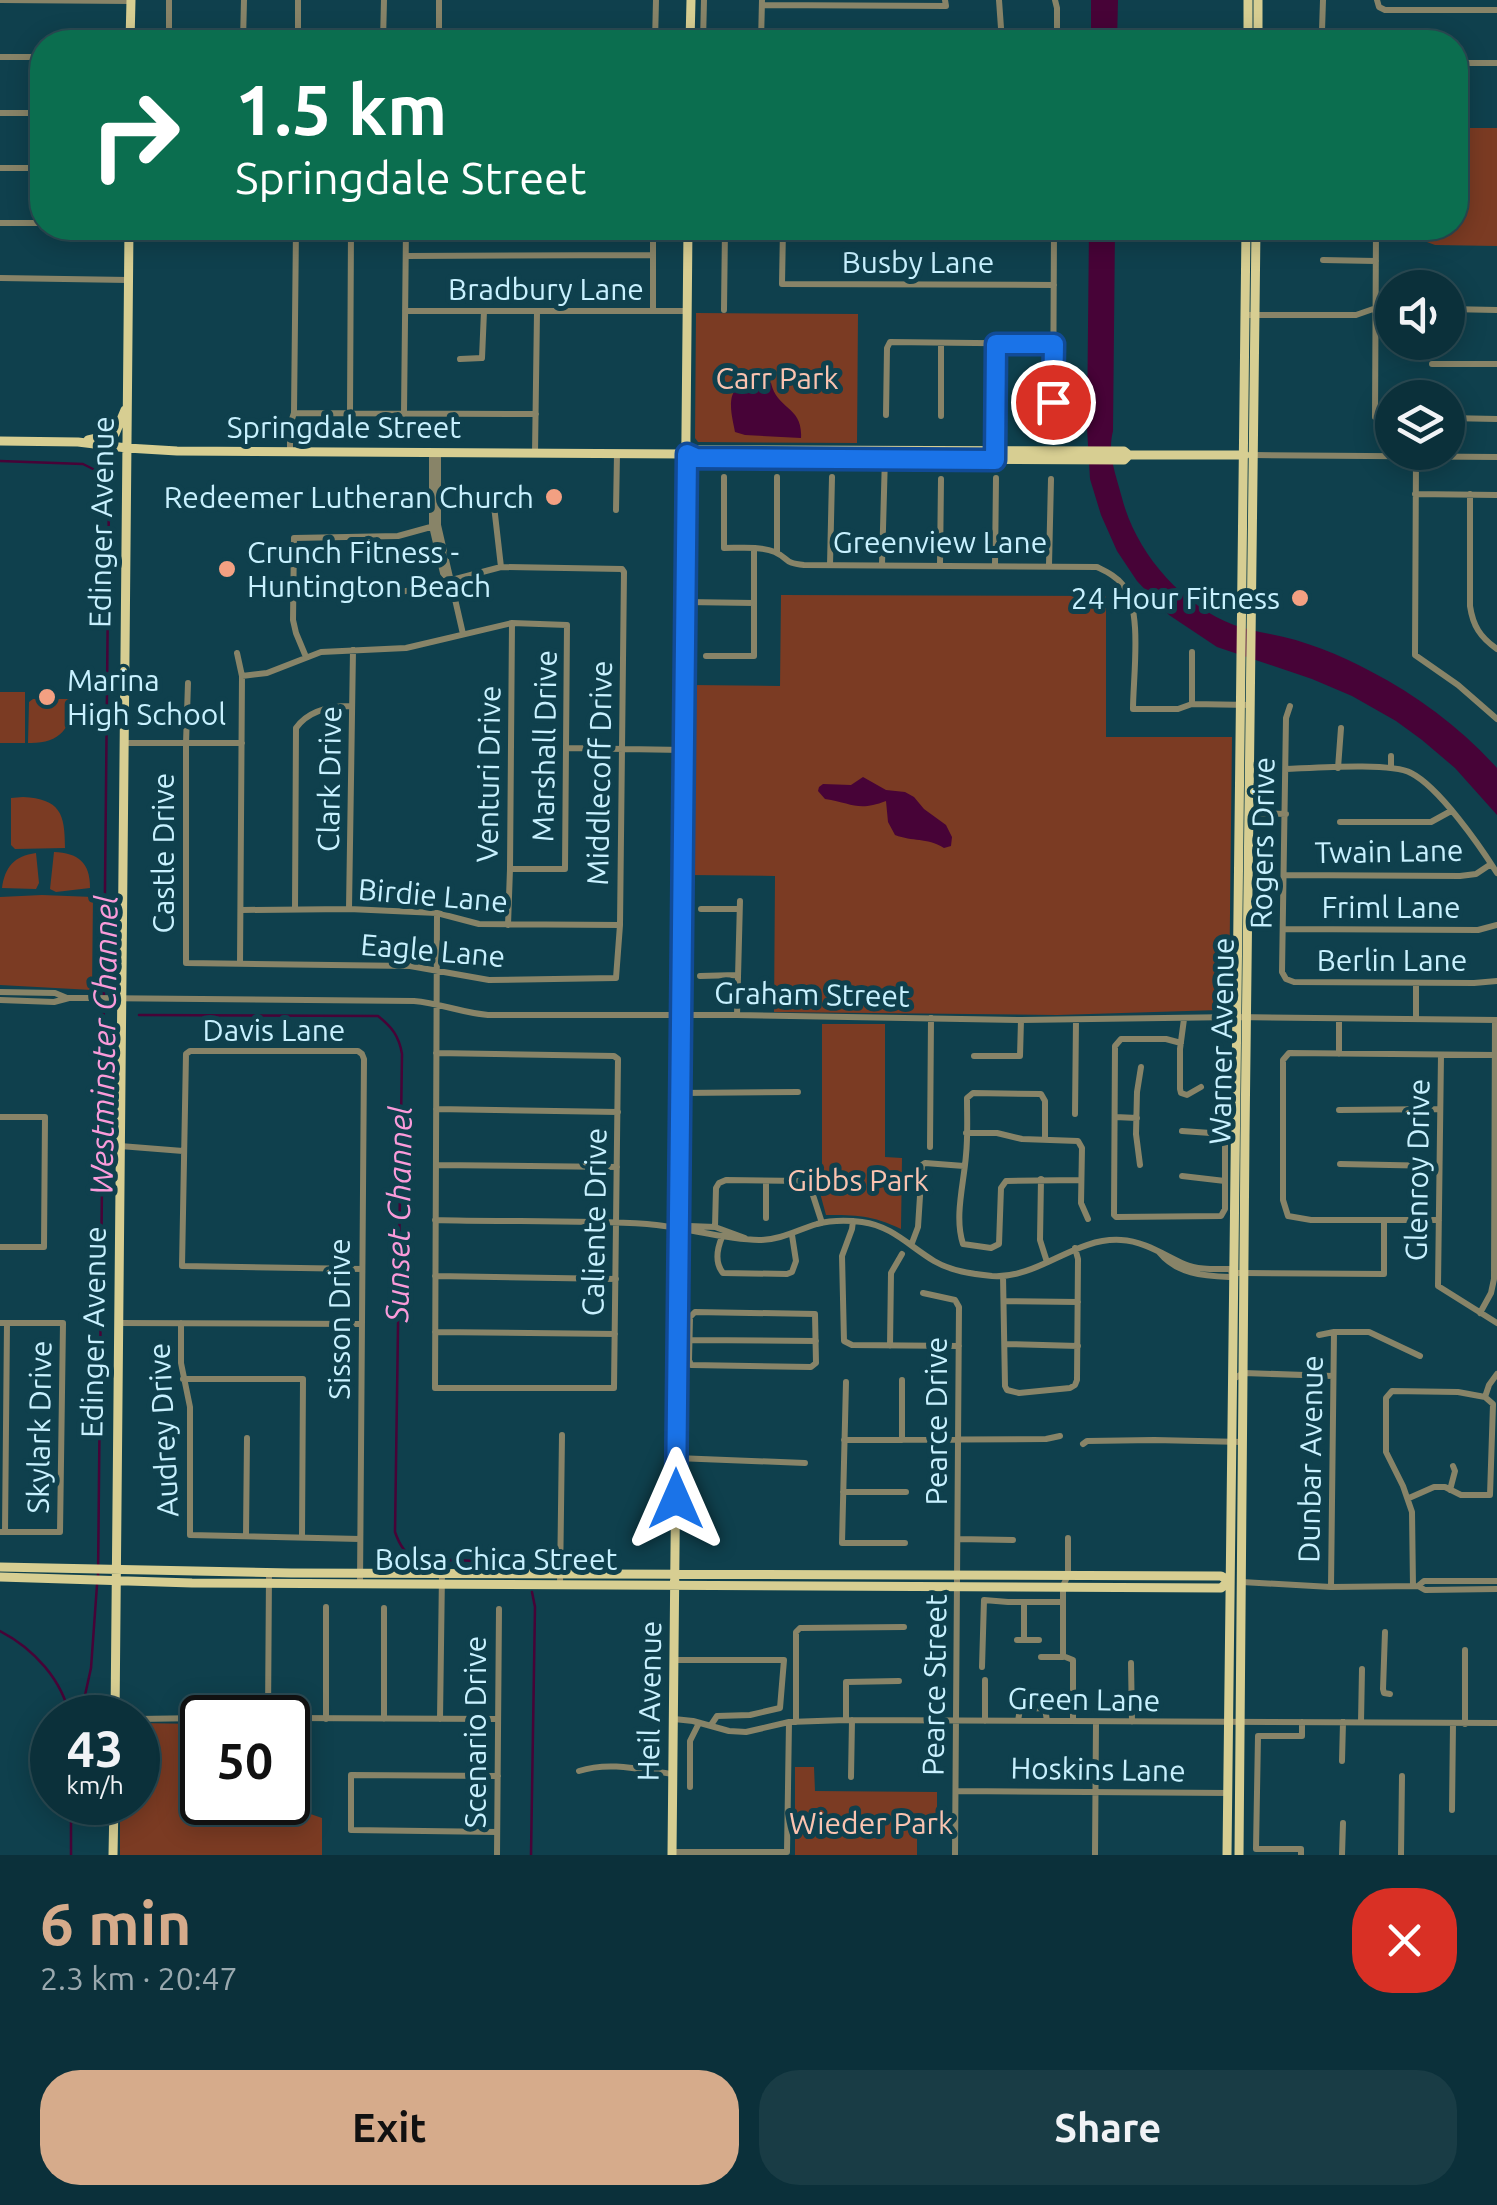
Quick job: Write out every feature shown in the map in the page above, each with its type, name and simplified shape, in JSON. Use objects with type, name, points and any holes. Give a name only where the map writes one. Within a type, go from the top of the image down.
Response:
[{"type":"main road","points":[[130,30],[131,0]]},
{"type":"main road","points":[[690,30],[691,0]]},
{"type":"main road","points":[[1248,0],[1252,30]]},
{"type":"main road","points":[[1254,30],[1258,0]]},
{"type":"main road","name":"Edinger Avenue","points":[[114,1695],[110,1575],[118,1323],[117,998],[124,743],[129,240]]},
{"type":"main road","name":"Heil Avenue","points":[[672,1853],[688,240]]},
{"type":"main road","name":"Warner Avenue","points":[[1247,240],[1254,394],[1248,455]]},
{"type":"main road","name":"Warner Avenue","points":[[1227,1855],[1229,1581],[1244,1373],[1235,1135],[1250,813],[1245,705],[1248,455],[1244,356],[1255,240]]},
{"type":"main road","points":[[1244,356],[1248,392],[1254,394]]},
{"type":"main road","points":[[78,442],[115,434],[128,402]]},
{"type":"main road","name":"Springdale Street","points":[[0,441],[78,442],[177,451],[687,454],[696,458],[1089,455],[1124,460],[1130,455],[1248,455]]},
{"type":"main road","name":"Warner Avenue","points":[[1246,628],[1247,610],[1241,606],[1247,574]]},
{"type":"main road","name":"Warner Avenue","points":[[1241,1017],[1238,812],[1245,705]]},
{"type":"main road","name":"Warner Avenue","points":[[1238,1273],[1232,1380],[1242,1582],[1239,1855]]},
{"type":"main road","name":"Bolsa Chica Street","points":[[0,1567],[92,1575]]},
{"type":"main road","name":"Bolsa Chica Street","points":[[442,1579],[560,1572],[675,1580]]},
{"type":"main road","name":"Bolsa Chica Street","points":[[0,1578],[110,1575],[560,1584],[675,1580],[958,1581],[1064,1586],[1130,1581]]},
{"type":"main road","name":"Bolsa Chica Street","points":[[958,1581],[1068,1575],[1221,1588],[1229,1581],[1242,1582]]},
{"type":"main road","points":[[113,1855],[114,1825]]},
{"type":"street","points":[[0,0],[131,0]]},
{"type":"street","points":[[169,0],[169,30]]},
{"type":"street","points":[[244,0],[244,30]]},
{"type":"street","points":[[298,0],[298,30]]},
{"type":"street","points":[[383,30],[384,0]]},
{"type":"street","points":[[439,0],[439,30]]},
{"type":"street","points":[[656,0],[656,30]]},
{"type":"street","points":[[703,30],[704,0]]},
{"type":"street","points":[[999,0],[1001,30]]},
{"type":"street","points":[[1055,0],[1057,30]]},
{"type":"street","points":[[1322,30],[1323,0]]},
{"type":"street","points":[[762,30],[762,2],[945,3]]},
{"type":"street","points":[[1378,4],[1385,10],[1497,10]]},
{"type":"street","points":[[0,57],[30,57]]},
{"type":"street","points":[[1468,62],[1497,63]]},
{"type":"street","points":[[0,113],[30,112]]},
{"type":"street","points":[[0,168],[30,168]]},
{"type":"street","points":[[0,222],[30,223]]},
{"type":"street","points":[[290,452],[296,240]]},
{"type":"street","points":[[350,413],[351,240]]},
{"type":"street","points":[[404,414],[406,240]]},
{"type":"street","points":[[653,240],[653,311]]},
{"type":"street","points":[[724,310],[725,240]]},
{"type":"street","name":"Busby Lane","points":[[783,240],[782,284],[1054,285]]},
{"type":"street","points":[[1053,430],[1054,240]]},
{"type":"street","points":[[1376,240],[1376,270]]},
{"type":"street","points":[[406,256],[653,256]]},
{"type":"street","points":[[1323,260],[1376,260]]},
{"type":"street","points":[[0,278],[128,280]]},
{"type":"street","points":[[1250,315],[1356,315],[1375,308]]},
{"type":"street","points":[[1465,309],[1497,310]]},
{"type":"street","name":"Bradbury Lane","points":[[405,311],[688,311]]},
{"type":"street","points":[[460,359],[482,358],[484,311]]},
{"type":"street","points":[[535,453],[537,312]]},
{"type":"street","points":[[941,342],[941,416]]},
{"type":"street","points":[[886,416],[888,344],[1054,344]]},
{"type":"street","points":[[995,455],[996,344]]},
{"type":"street","points":[[1432,364],[1497,364]]},
{"type":"street","points":[[294,413],[536,414]]},
{"type":"street","points":[[1465,418],[1497,419]]},
{"type":"street","points":[[435,452],[435,526],[462,634]]},
{"type":"street","points":[[616,510],[617,454]]},
{"type":"street","points":[[882,565],[885,455]]},
{"type":"street","name":"Springdale Street","points":[[1248,455],[1375,457]]},
{"type":"street","name":"Springdale Street","points":[[1465,457],[1497,457]]},
{"type":"street","points":[[1416,470],[1415,655],[1497,719]]},
{"type":"street","name":"Greenview Lane","points":[[724,476],[724,548],[776,552],[788,564],[1049,565],[1097,567],[1112,574],[1130,597],[1135,614],[1133,709],[1178,709],[1192,704]]},
{"type":"street","points":[[776,552],[778,477]]},
{"type":"street","points":[[830,565],[832,477]]},
{"type":"street","points":[[995,565],[996,478]]},
{"type":"street","points":[[940,479],[940,565]]},
{"type":"street","points":[[1049,565],[1050,479]]},
{"type":"street","points":[[1415,494],[1497,494]]},
{"type":"street","points":[[1470,494],[1473,624],[1497,649]]},
{"type":"street","points":[[293,593],[382,594],[414,590],[500,567],[494,496]]},
{"type":"street","points":[[306,657],[293,620],[294,538],[398,536],[435,526]]},
{"type":"street","points":[[706,656],[754,656],[754,548]]},
{"type":"street","name":"Middlecoff Drive","points":[[500,567],[622,568],[624,572],[616,978]]},
{"type":"street","points":[[686,602],[754,602]]},
{"type":"street","points":[[242,676],[267,673],[331,650],[414,647],[512,623]]},
{"type":"street","name":"Marshall Drive","points":[[510,869],[564,869],[566,748],[566,625],[512,623]]},
{"type":"street","name":"Venturi Drive","points":[[508,925],[512,623]]},
{"type":"street","name":"Clark Drive","points":[[349,910],[353,650]]},
{"type":"street","points":[[1192,652],[1192,704],[1245,705]]},
{"type":"street","points":[[237,653],[242,676],[240,964]]},
{"type":"street","name":"Castle Drive","points":[[186,963],[188,682]]},
{"type":"street","points":[[295,909],[296,728],[320,711],[351,706]]},
{"type":"street","name":"Rogers Drive","points":[[1286,979],[1282,972],[1286,718],[1290,706]]},
{"type":"street","points":[[1338,768],[1340,728]]},
{"type":"street","points":[[124,743],[242,743]]},
{"type":"street","points":[[566,748],[683,750]]},
{"type":"street","points":[[1391,756],[1391,768]]},
{"type":"street","points":[[1286,768],[1391,768],[1410,772],[1452,811],[1497,873]]},
{"type":"street","points":[[1340,822],[1431,822],[1452,811]]},
{"type":"street","points":[[1238,812],[1286,814]]},
{"type":"street","name":"Twain Lane","points":[[1285,875],[1460,876],[1476,874],[1492,864]]},
{"type":"street","points":[[701,909],[739,905],[736,1015]]},
{"type":"street","name":"Birdie Lane","points":[[242,910],[437,912],[479,924],[620,925]]},
{"type":"street","points":[[437,912],[435,1332],[615,1334]]},
{"type":"street","name":"Friml Lane","points":[[1284,929],[1478,930],[1497,926]]},
{"type":"street","name":"Eagle Lane","points":[[186,963],[410,966],[489,980],[616,978]]},
{"type":"street","points":[[700,976],[736,975]]},
{"type":"street","name":"Berlin Lane","points":[[1286,979],[1474,984],[1497,981]]},
{"type":"street","points":[[1416,983],[1416,1018]]},
{"type":"street","name":"Graham Street","points":[[0,992],[68,998]]},
{"type":"street","name":"Graham Street","points":[[0,1000],[414,1001],[488,1016],[1496,1020]]},
{"type":"street","points":[[930,1148],[932,1018]]},
{"type":"street","points":[[1184,1019],[1181,1093],[1188,1095],[1202,1088]]},
{"type":"street","points":[[1339,1019],[1339,1054]]},
{"type":"street","points":[[974,1056],[1020,1056],[1021,1020]]},
{"type":"street","points":[[1075,1114],[1076,1020]]},
{"type":"street","points":[[1496,1020],[1494,1278],[1480,1313],[1497,1323]]},
{"type":"street","points":[[1182,1043],[1121,1039],[1115,1046],[1116,1217],[1220,1216],[1235,1135],[1182,1131]]},
{"type":"street","name":"Caliente Drive","points":[[435,1332],[435,1388],[615,1386],[618,1059],[436,1053]]},
{"type":"street","name":"Davis Lane","points":[[184,1151],[186,1054],[362,1054]]},
{"type":"street","name":"Sisson Drive","points":[[360,1578],[362,1054]]},
{"type":"street","name":"Glenroy Drive","points":[[1440,1055],[1438,1286],[1480,1313]]},
{"type":"street","points":[[1438,1220],[1311,1220],[1288,1216],[1284,1200],[1285,1056],[1495,1055]]},
{"type":"street","points":[[1140,1166],[1137,1118],[1141,1067]]},
{"type":"street","points":[[680,1094],[798,1092]]},
{"type":"street","points":[[1044,1140],[1046,1101],[1041,1094],[970,1094],[961,1198],[963,1244],[991,1248],[999,1244],[1003,1183],[1081,1180]]},
{"type":"street","points":[[436,1109],[618,1112]]},
{"type":"street","points":[[1339,1110],[1440,1109]]},
{"type":"street","points":[[0,1116],[45,1118],[44,1247],[0,1247]]},
{"type":"street","points":[[1114,1118],[1137,1118]]},
{"type":"street","points":[[966,1133],[1078,1141],[1082,1148],[1081,1203],[1088,1220]]},
{"type":"street","points":[[120,1146],[184,1151],[182,1266],[362,1269]]},
{"type":"street","points":[[1340,1164],[1439,1166]]},
{"type":"street","points":[[436,1165],[617,1167]]},
{"type":"street","points":[[912,1244],[918,1226],[922,1165],[964,1166]]},
{"type":"street","points":[[1182,1176],[1225,1182]]},
{"type":"street","points":[[715,1227],[716,1188],[726,1180],[809,1183],[822,1223]]},
{"type":"street","points":[[1041,1180],[1040,1240],[1048,1262]]},
{"type":"street","points":[[766,1181],[766,1218]]},
{"type":"street","points":[[436,1220],[715,1227],[747,1239]]},
{"type":"street","points":[[678,1227],[722,1237],[762,1240],[792,1235],[822,1223],[853,1221],[876,1225],[954,1270],[1004,1276],[1092,1242],[1117,1239],[1139,1243],[1192,1266],[1238,1273],[1384,1274],[1384,1220]]},
{"type":"street","points":[[853,1221],[842,1256],[844,1341],[852,1345],[959,1346]]},
{"type":"street","points":[[722,1237],[718,1247],[720,1270],[725,1274],[792,1272],[796,1266],[792,1235]]},
{"type":"street","points":[[1004,1276],[1007,1390],[1018,1393],[1070,1388],[1078,1380],[1075,1248]]},
{"type":"street","points":[[890,1346],[890,1281],[902,1254]]},
{"type":"street","points":[[435,1276],[616,1279]]},
{"type":"street","name":"Pearce Drive","points":[[924,1293],[955,1300],[959,1307],[958,1581]]},
{"type":"street","points":[[1005,1301],[1078,1302]]},
{"type":"street","points":[[695,1312],[816,1316],[816,1363],[811,1367],[692,1365],[690,1340],[690,1317],[695,1312]]},
{"type":"street","points":[[2,1532],[4,1323]]},
{"type":"street","name":"Skylark Drive","points":[[2,1532],[60,1532],[63,1324],[4,1323]]},
{"type":"street","points":[[118,1323],[361,1324]]},
{"type":"street","name":"Audrey Drive","points":[[181,1323],[190,1407],[190,1535],[246,1536]]},
{"type":"street","points":[[677,1325],[690,1326]]},
{"type":"street","name":"Dunbar Avenue","points":[[1331,1588],[1334,1332]]},
{"type":"street","points":[[1320,1335],[1369,1332],[1420,1356]]},
{"type":"street","points":[[690,1340],[816,1340]]},
{"type":"street","points":[[1005,1344],[1078,1346]]},
{"type":"street","points":[[1232,1380],[1244,1373],[1333,1376]]},
{"type":"street","points":[[1485,1397],[1497,1374]]},
{"type":"street","points":[[184,1379],[303,1379],[302,1537]]},
{"type":"street","points":[[902,1380],[902,1440]]},
{"type":"street","points":[[846,1382],[842,1543],[905,1543]]},
{"type":"street","points":[[1408,1498],[1434,1488],[1462,1495],[1490,1495],[1492,1404],[1485,1397],[1458,1392],[1392,1391],[1385,1401],[1386,1452],[1412,1512],[1416,1586]]},
{"type":"street","points":[[560,1584],[562,1435]]},
{"type":"street","points":[[844,1440],[1060,1436]]},
{"type":"street","points":[[247,1438],[246,1536],[360,1538]]},
{"type":"street","points":[[1082,1444],[1120,1440],[1238,1442]]},
{"type":"street","points":[[676,1458],[804,1463]]},
{"type":"street","points":[[1450,1490],[1453,1466]]},
{"type":"street","points":[[843,1492],[906,1492]]},
{"type":"street","points":[[1063,1658],[1068,1538]]},
{"type":"street","points":[[958,1540],[1013,1540]]},
{"type":"street","points":[[268,1695],[269,1578]]},
{"type":"street","points":[[440,1719],[442,1579]]},
{"type":"street","name":"Pearce Street","points":[[955,1855],[958,1581]]},
{"type":"street","name":"Bolsa Chica Street","points":[[1242,1582],[1331,1588],[1497,1581]]},
{"type":"street","name":"Bolsa Chica Street","points":[[1416,1586],[1424,1590],[1497,1589]]},
{"type":"street","points":[[982,1667],[983,1600],[1063,1602]]},
{"type":"street","points":[[1024,1602],[1020,1640],[1039,1640]]},
{"type":"street","points":[[326,1607],[326,1718]]},
{"type":"street","points":[[384,1608],[384,1719]]},
{"type":"street","name":"Scenario Drive","points":[[497,1855],[498,1609]]},
{"type":"street","points":[[672,1853],[788,1852],[796,1632],[800,1628],[904,1627]]},
{"type":"street","points":[[1385,1632],[1383,1689],[1390,1694]]},
{"type":"street","points":[[1464,1724],[1465,1650]]},
{"type":"street","points":[[1041,1657],[1073,1660],[1073,1722]]},
{"type":"street","points":[[674,1660],[784,1660],[780,1708],[750,1715],[717,1716],[711,1725]]},
{"type":"street","points":[[1131,1663],[1132,1722]]},
{"type":"street","points":[[1361,1722],[1362,1668]]},
{"type":"street","points":[[985,1680],[985,1720]]},
{"type":"street","points":[[850,1777],[846,1682],[899,1682]]},
{"type":"street","points":[[1018,1721],[1020,1709],[1045,1708],[1047,1721]]},
{"type":"street","points":[[310,1718],[498,1719]]},
{"type":"street","name":"Green Lane","points":[[674,1719],[746,1732],[793,1722],[849,1720],[1497,1723]]},
{"type":"street","points":[[690,1788],[690,1741],[699,1722]]},
{"type":"street","points":[[1095,1855],[1096,1722]]},
{"type":"street","points":[[1300,1855],[1301,1849],[1256,1849],[1256,1830],[1258,1736],[1302,1736],[1302,1722]]},
{"type":"street","points":[[1342,1761],[1344,1722]]},
{"type":"street","points":[[1452,1810],[1453,1724]]},
{"type":"street","points":[[579,1772],[597,1766],[637,1767],[673,1774]]},
{"type":"street","points":[[497,1832],[351,1830],[351,1776],[498,1776]]},
{"type":"street","points":[[1401,1855],[1402,1776]]},
{"type":"street","name":"Hoskins Lane","points":[[956,1791],[1240,1794]]},
{"type":"street","points":[[1342,1823],[1342,1855]]},
{"type":"green space","points":[[1468,128],[1497,128],[1497,246],[1435,245],[1421,240],[1468,240]]},
{"type":"green space","name":"Carr Park","points":[[696,313],[858,314],[857,443],[698,442]]},
{"type":"green space","points":[[781,595],[1106,596],[1106,737],[1232,737],[1229,1002],[1225,1008],[1057,1015],[774,1012],[775,876],[690,875],[692,685],[780,686]]},
{"type":"green space","points":[[0,692],[25,692],[25,743],[0,743]]},
{"type":"green space","points":[[73,699],[70,719],[62,733],[48,741],[28,743],[29,702]]},
{"type":"green space","points":[[11,798],[45,801],[58,810],[64,826],[65,848],[15,849],[11,845]]},
{"type":"green space","points":[[54,852],[70,854],[85,865],[90,888],[56,892],[50,889]]},
{"type":"green space","points":[[36,853],[36,889],[2,888],[12,864]]},
{"type":"green space","points":[[0,897],[93,897],[92,990],[0,985]]},
{"type":"green space","name":"Gibbs Park","points":[[822,1024],[885,1024],[885,1157],[902,1158],[901,1229],[864,1217],[826,1215],[817,1182],[822,1177]]},
{"type":"green space","points":[[160,1723],[180,1724],[180,1825],[310,1825],[310,1814],[322,1818],[322,1855],[120,1855],[120,1825],[160,1825]]},
{"type":"green space","name":"Wieder Park","points":[[795,1767],[814,1767],[815,1791],[937,1792],[937,1834],[917,1834],[917,1855],[795,1855]]},
{"type":"shaded area","points":[[1091,0],[1118,0],[1117,30],[1091,30]]},
{"type":"shaded area","points":[[1089,240],[1115,240],[1112,456],[1129,518],[1149,556],[1179,590],[1214,616],[1334,654],[1422,702],[1469,739],[1497,768],[1497,815],[1455,768],[1396,721],[1312,679],[1217,647],[1169,615],[1137,581],[1117,551],[1101,515],[1090,479]]},
{"type":"shaded area","points":[[762,380],[771,383],[794,414],[801,438],[735,432],[731,409],[734,392],[740,386]]},
{"type":"shaded area","points":[[863,777],[886,790],[914,797],[946,825],[952,837],[951,846],[944,848],[895,835],[888,822],[886,801],[855,806],[825,799],[818,791],[823,784],[851,785]]},
{"type":"waterway","name":"Westminster Channel","points":[[0,461],[83,464],[95,470],[109,492],[98,1578]]},
{"type":"waterway","name":"Sunset Channel","points":[[139,1015],[378,1016],[394,1032],[402,1054],[395,1532],[404,1550],[416,1558],[505,1565]]},
{"type":"waterway","name":"Westminster Channel","points":[[85,1695],[97,1585]]},
{"type":"waterway","name":"Sunset Channel","points":[[531,1855],[535,1607],[532,1592]]},
{"type":"waterway","points":[[0,1631],[24,1646],[45,1667],[63,1695]]},
{"type":"waterway","points":[[71,1825],[71,1855]]},
{"type":"place","name":"Redeemer Lutheran Church","points":[[554,497]]},
{"type":"place","name":"Crunch Fitness - Huntington Beach","points":[[227,569]]},
{"type":"place","name":"24 Hour Fitness","points":[[1300,598]]},
{"type":"place","name":"Marina High School","points":[[47,697]]},
{"type":"route","points":[[676,1499],[687,454],[696,458],[995,460],[996,344],[1054,344],[1053,402]]}]
